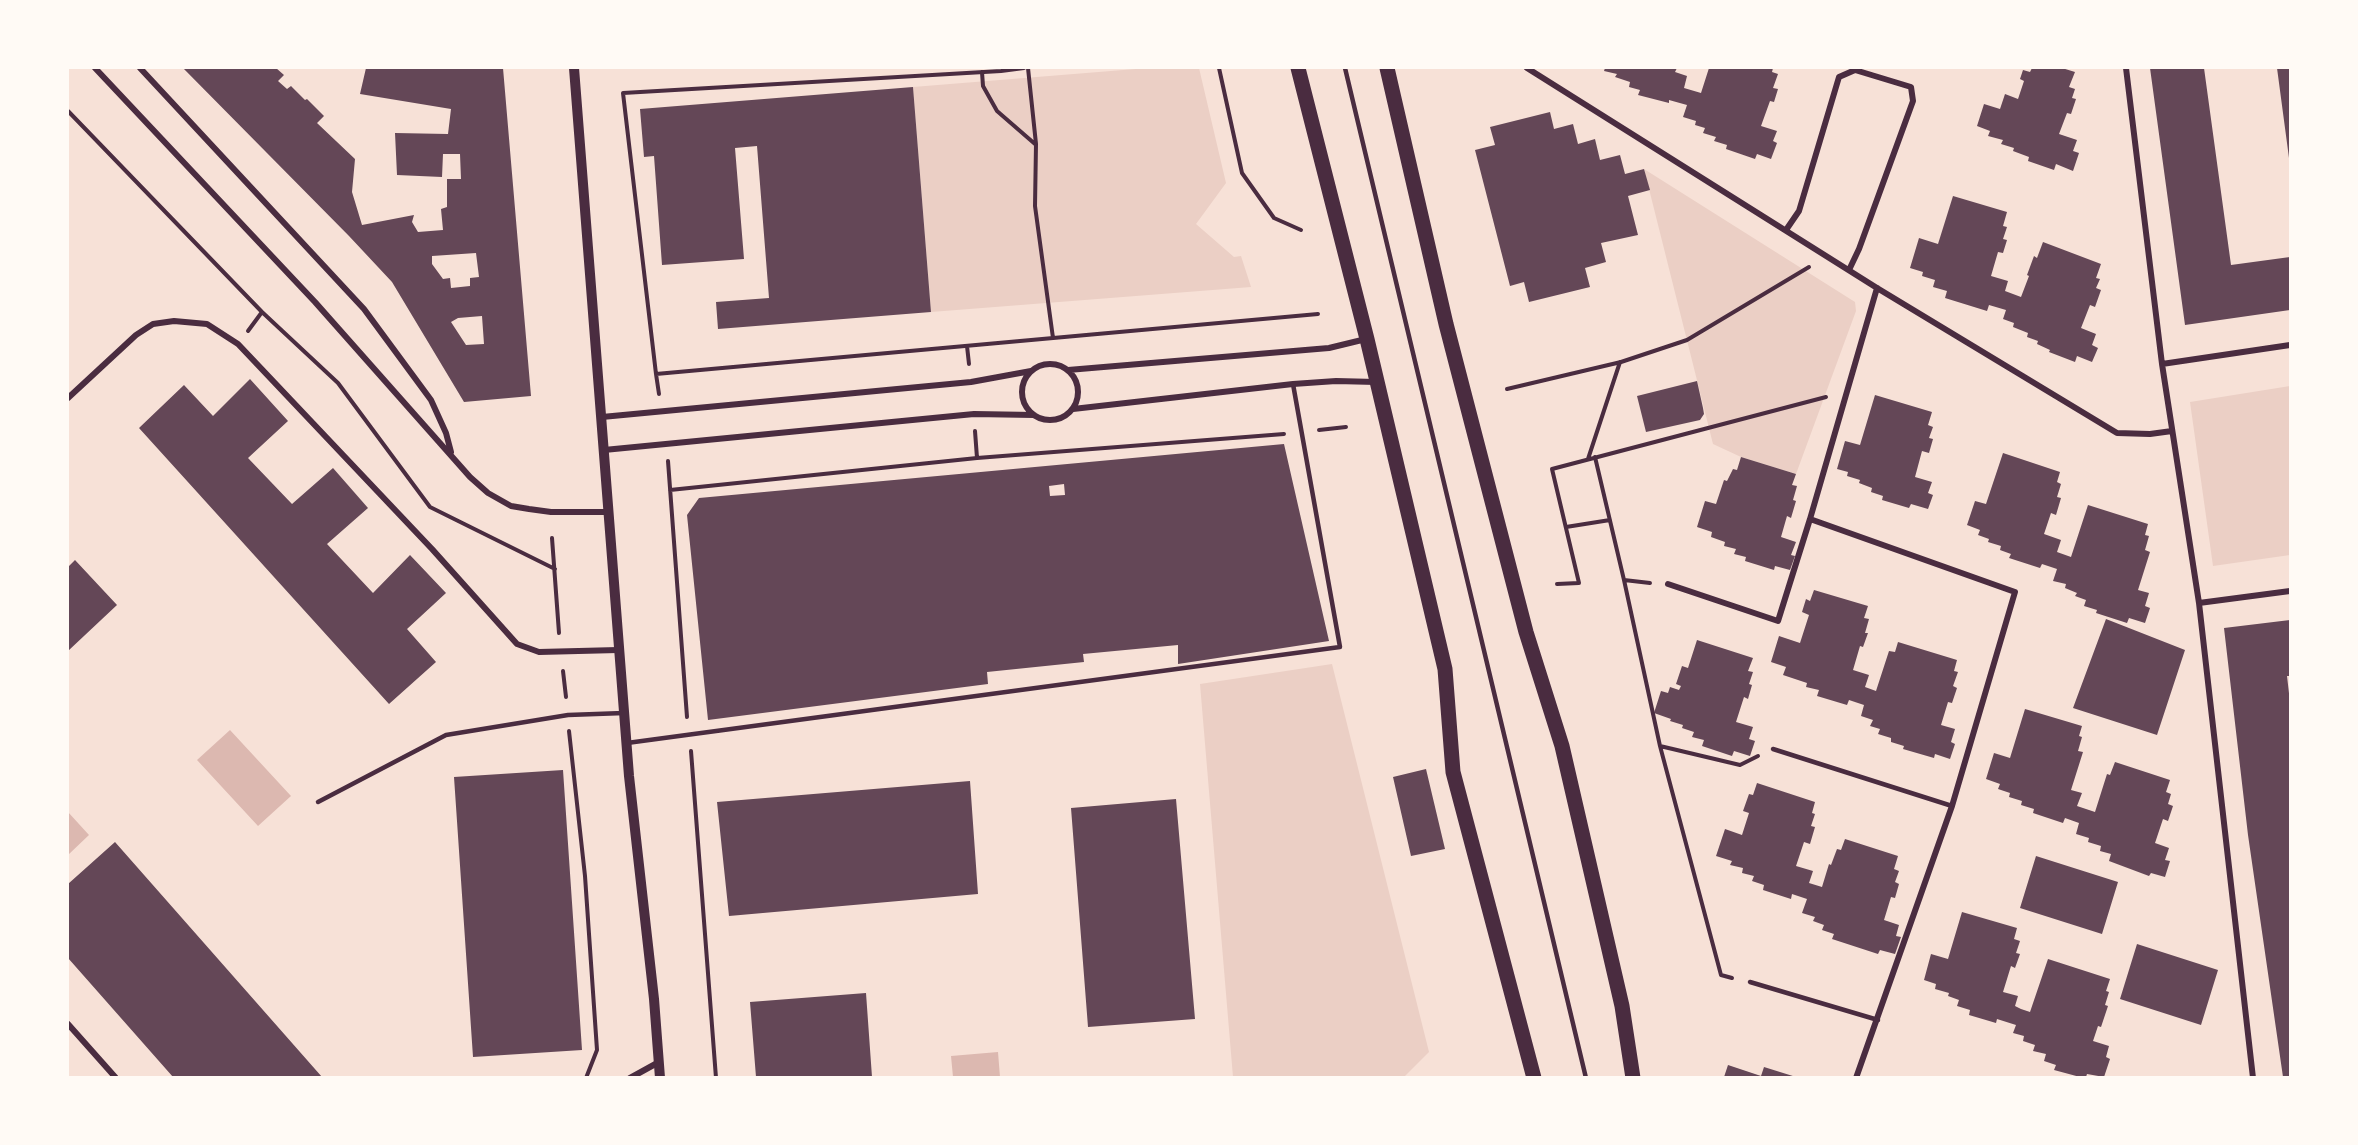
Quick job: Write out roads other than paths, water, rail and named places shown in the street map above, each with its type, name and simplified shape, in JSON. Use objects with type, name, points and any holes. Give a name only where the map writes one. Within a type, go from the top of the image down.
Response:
[{"type":"main road","points":[[1298,68],[1367,339],[1445,669],[1453,772],[1534,1077]]},
{"type":"main road","points":[[1387,68],[1446,324],[1526,632],[1562,746],[1622,1006],[1633,1077]]},
{"type":"street","points":[[95,68],[315,302],[470,477],[488,493],[511,506],[550,512],[609,513]]},
{"type":"street","points":[[140,68],[364,309],[431,400],[446,433],[452,456]]},
{"type":"street","points":[[574,68],[618,650],[660,1077]]},
{"type":"street","points":[[1527,68],[1877,288],[2117,433],[2150,434],[2172,431]]},
{"type":"street","points":[[2126,68],[2162,364],[2199,603],[2253,1077]]},
{"type":"street","points":[[1786,230],[1799,211],[1839,77],[1855,70],[1911,87],[1913,101],[1859,249],[1849,270]]},
{"type":"street","points":[[1668,584],[1778,621],[1877,288]]},
{"type":"street","points":[[68,398],[135,335],[153,324],[174,321],[207,324],[238,344],[432,549],[517,644],[539,652],[618,650]]},
{"type":"street","points":[[1068,370],[1329,348],[1367,339]]},
{"type":"street","points":[[2162,364],[2290,345]]},
{"type":"street","points":[[602,417],[971,382],[1031,371],[1046,364],[1053,364],[1068,370],[1074,376],[1079,393],[1073,410]]},
{"type":"street","points":[[1031,371],[1023,386],[1022,394],[1024,402],[1034,415]]},
{"type":"street","points":[[604,450],[974,414],[1034,415],[1050,420],[1073,410],[1293,384],[1336,381],[1377,382]]},
{"type":"street","points":[[1810,519],[2015,592],[1952,807],[1856,1077]]},
{"type":"street","points":[[2199,603],[2290,591]]},
{"type":"street","points":[[68,1024],[116,1077]]},
{"type":"street","points":[[630,1077],[659,1062]]},
{"type":"lane","points":[[1345,68],[1586,1077]]},
{"type":"lane","points":[[627,743],[1340,647],[1293,384]]},
{"type":"lane","points":[[318,802],[446,735],[568,716],[624,713]]},
{"type":"lane","points":[[1773,749],[1952,807]]},
{"type":"lane","points":[[1750,982],[1878,1020]]}]
